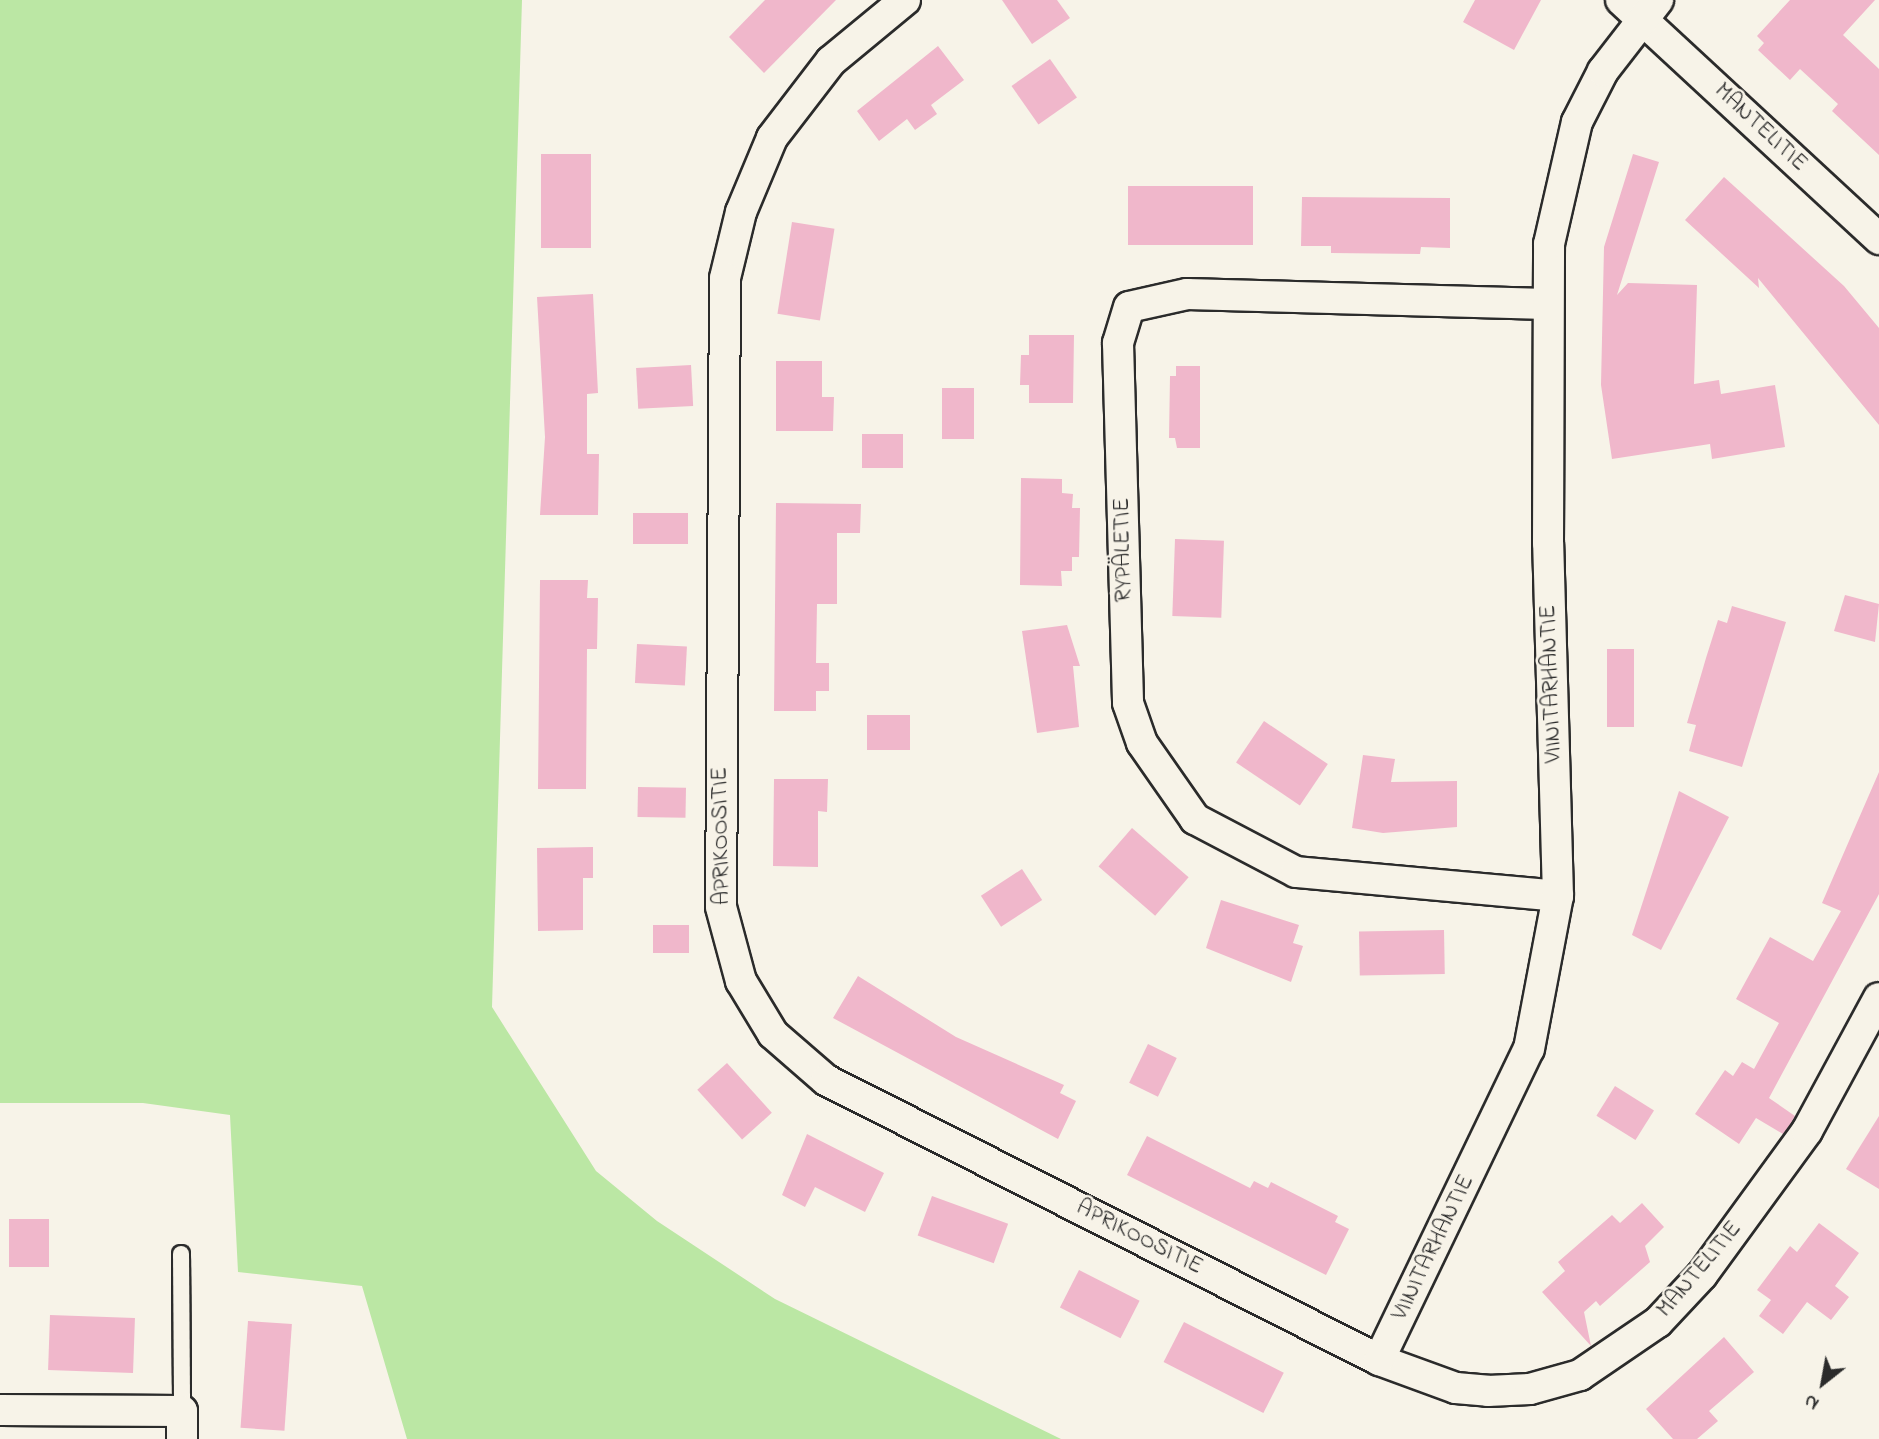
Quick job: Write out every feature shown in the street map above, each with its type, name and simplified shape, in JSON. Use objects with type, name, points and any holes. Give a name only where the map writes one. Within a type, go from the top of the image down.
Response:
[{"type":"street","name":"APRIKOOSITIE","points":[[905,0],[831,61],[772,138],[741,212],[725,278],[721,906],[739,976],[773,1034],[827,1080],[1379,1360]]},
{"type":"street","name":"VIINITARHANTIE","points":[[1379,1360],[1529,1049],[1558,896],[1547,304],[1549,244],[1577,122],[1640,6]]},
{"type":"street","name":"MANTELITIE","points":[[1640,6],[1879,239]]},
{"type":"street","name":"RYPÄLETIE","points":[[1547,304],[1187,294],[1129,307],[1118,343],[1128,703],[1142,743],[1195,819],[1296,872],[1558,896]]},
{"type":"street","name":"MANTELITIE","points":[[1379,1360],[1455,1388],[1488,1391],[1530,1389],[1580,1375],[1618,1354],[1702,1275],[1807,1131],[1879,998]]},
{"type":"street","points":[[0,1410],[182,1425]]},
{"type":"lane","points":[[181,1254],[182,1425]]},
{"type":"green space","points":[[0,0],[522,0],[492,1007],[596,1171],[657,1221],[775,1299],[1061,1439],[407,1439],[362,1286],[238,1272],[230,1115],[143,1103],[0,1103]]},
{"type":"building","points":[[765,0],[836,0],[764,73],[729,37]]},
{"type":"building","points":[[1002,0],[1057,0],[1070,18],[1032,44]]},
{"type":"building","points":[[1475,0],[1541,0],[1514,50],[1463,22]]},
{"type":"building","points":[[1790,0],[1875,0],[1843,35],[1879,69],[1879,155],[1832,111],[1838,104],[1800,69],[1790,80],[1758,50],[1764,43],[1757,36]]},
{"type":"building","points":[[938,46],[964,80],[931,105],[937,114],[915,130],[907,119],[879,141],[857,111]]},
{"type":"building","points":[[1050,59],[1077,98],[1038,124],[1011,86]]},
{"type":"building","points":[[541,154],[591,154],[591,248],[541,248]]},
{"type":"building","points":[[1633,154],[1659,162],[1617,295],[1628,283],[1697,285],[1694,384],[1719,380],[1721,394],[1775,385],[1785,447],[1712,459],[1710,444],[1612,459],[1601,385],[1604,247]]},
{"type":"building","points":[[1724,177],[1844,286],[1879,328],[1879,425],[1758,278],[1759,288],[1685,220]]},
{"type":"building","points":[[1128,186],[1253,186],[1253,245],[1128,245]]},
{"type":"building","points":[[1302,197],[1450,198],[1450,248],[1421,247],[1420,254],[1331,253],[1331,246],[1301,246]]},
{"type":"building","points":[[792,222],[834,229],[820,321],[777,314]]},
{"type":"building","points":[[593,294],[598,393],[587,394],[587,454],[599,454],[598,515],[540,515],[545,437],[537,297]]},
{"type":"building","points":[[1029,335],[1074,335],[1073,403],[1029,403],[1029,385],[1020,385],[1021,355],[1029,355]]},
{"type":"building","points":[[776,361],[822,361],[822,397],[834,397],[833,431],[776,431]]},
{"type":"building","points":[[691,365],[693,406],[638,409],[636,368]]},
{"type":"building","points":[[1176,366],[1200,366],[1200,448],[1177,448],[1175,438],[1169,438],[1170,376],[1176,376]]},
{"type":"building","points":[[942,388],[974,388],[974,439],[942,439]]},
{"type":"building","points":[[862,434],[903,434],[903,468],[862,468]]},
{"type":"building","points":[[1021,478],[1062,479],[1062,493],[1073,494],[1072,508],[1080,508],[1079,557],[1072,557],[1072,571],[1061,571],[1062,586],[1020,585]]},
{"type":"building","points":[[776,503],[861,504],[860,533],[837,533],[837,604],[817,604],[816,663],[829,663],[829,691],[816,691],[816,711],[774,711]]},
{"type":"building","points":[[633,513],[688,513],[688,544],[633,544]]},
{"type":"building","points":[[1175,539],[1224,541],[1221,618],[1172,616]]},
{"type":"building","points":[[540,580],[588,580],[587,598],[598,598],[597,649],[587,649],[586,789],[538,789]]},
{"type":"building","points":[[1845,595],[1879,604],[1875,642],[1834,631]]},
{"type":"building","points":[[1732,606],[1786,622],[1742,767],[1689,751],[1696,725],[1687,723],[1718,620],[1727,623]]},
{"type":"building","points":[[1067,625],[1080,666],[1073,666],[1079,727],[1037,733],[1022,631]]},
{"type":"building","points":[[637,644],[687,647],[685,686],[635,683]]},
{"type":"building","points":[[1607,649],[1634,649],[1634,727],[1607,727]]},
{"type":"building","points":[[867,715],[910,715],[910,750],[867,750]]},
{"type":"building","points":[[1264,721],[1328,764],[1300,806],[1236,762]]},
{"type":"building","points":[[1363,755],[1395,759],[1391,782],[1457,781],[1457,827],[1383,833],[1352,828]]},
{"type":"building","points":[[1879,772],[1879,894],[1769,1098],[1795,1116],[1792,1122],[1783,1134],[1756,1118],[1739,1144],[1695,1114],[1725,1070],[1733,1076],[1742,1062],[1754,1069],[1779,1023],[1736,999],[1770,937],[1813,961],[1841,911],[1822,903]]},
{"type":"building","points":[[774,779],[828,779],[827,812],[818,811],[818,867],[773,866]]},
{"type":"building","points":[[638,787],[686,788],[685,818],[637,817]]},
{"type":"building","points":[[1679,791],[1729,817],[1661,950],[1632,935]]},
{"type":"building","points":[[1132,828],[1189,877],[1155,916],[1099,866]]},
{"type":"building","points":[[593,847],[593,878],[583,878],[583,930],[538,931],[537,848]]},
{"type":"building","points":[[1022,869],[1042,900],[1001,927],[981,896]]},
{"type":"building","points":[[1221,900],[1299,925],[1293,943],[1303,946],[1291,982],[1206,948]]},
{"type":"building","points":[[653,925],[689,925],[689,953],[653,953]]},
{"type":"building","points":[[1444,930],[1445,974],[1360,975],[1359,931]]},
{"type":"building","points":[[858,976],[956,1037],[1064,1085],[1060,1093],[1076,1101],[1058,1139],[833,1018]]},
{"type":"building","points":[[1148,1044],[1177,1058],[1158,1097],[1129,1083]]},
{"type":"building","points":[[727,1063],[772,1113],[742,1140],[697,1090]]},
{"type":"building","points":[[1615,1086],[1654,1110],[1635,1140],[1596,1116]]},
{"type":"building","points":[[1879,1116],[1879,1189],[1846,1169]]},
{"type":"building","points":[[807,1134],[884,1173],[865,1212],[815,1187],[805,1207],[782,1195]]},
{"type":"building","points":[[1147,1136],[1250,1188],[1254,1181],[1268,1188],[1271,1182],[1338,1216],[1335,1222],[1349,1229],[1326,1275],[1127,1175]]},
{"type":"building","points":[[932,1196],[1008,1224],[994,1263],[918,1235]]},
{"type":"building","points":[[1642,1203],[1664,1227],[1645,1246],[1650,1262],[1600,1306],[1596,1301],[1584,1312],[1591,1346],[1542,1292],[1565,1271],[1558,1262],[1612,1215],[1620,1223]]},
{"type":"building","points":[[9,1219],[49,1219],[49,1267],[9,1267]]},
{"type":"building","points":[[1819,1223],[1859,1253],[1835,1286],[1849,1297],[1831,1320],[1807,1302],[1783,1334],[1759,1316],[1771,1300],[1757,1290],[1790,1246],[1797,1252]]},
{"type":"building","points":[[1079,1270],[1140,1301],[1121,1338],[1060,1307]]},
{"type":"building","points":[[50,1315],[135,1318],[133,1373],[48,1370]]},
{"type":"building","points":[[248,1321],[292,1324],[284,1431],[241,1428]]},
{"type":"building","points":[[1184,1322],[1284,1373],[1263,1413],[1164,1362]]},
{"type":"building","points":[[1724,1337],[1754,1372],[1709,1411],[1718,1421],[1697,1439],[1673,1439],[1646,1409]]}]
